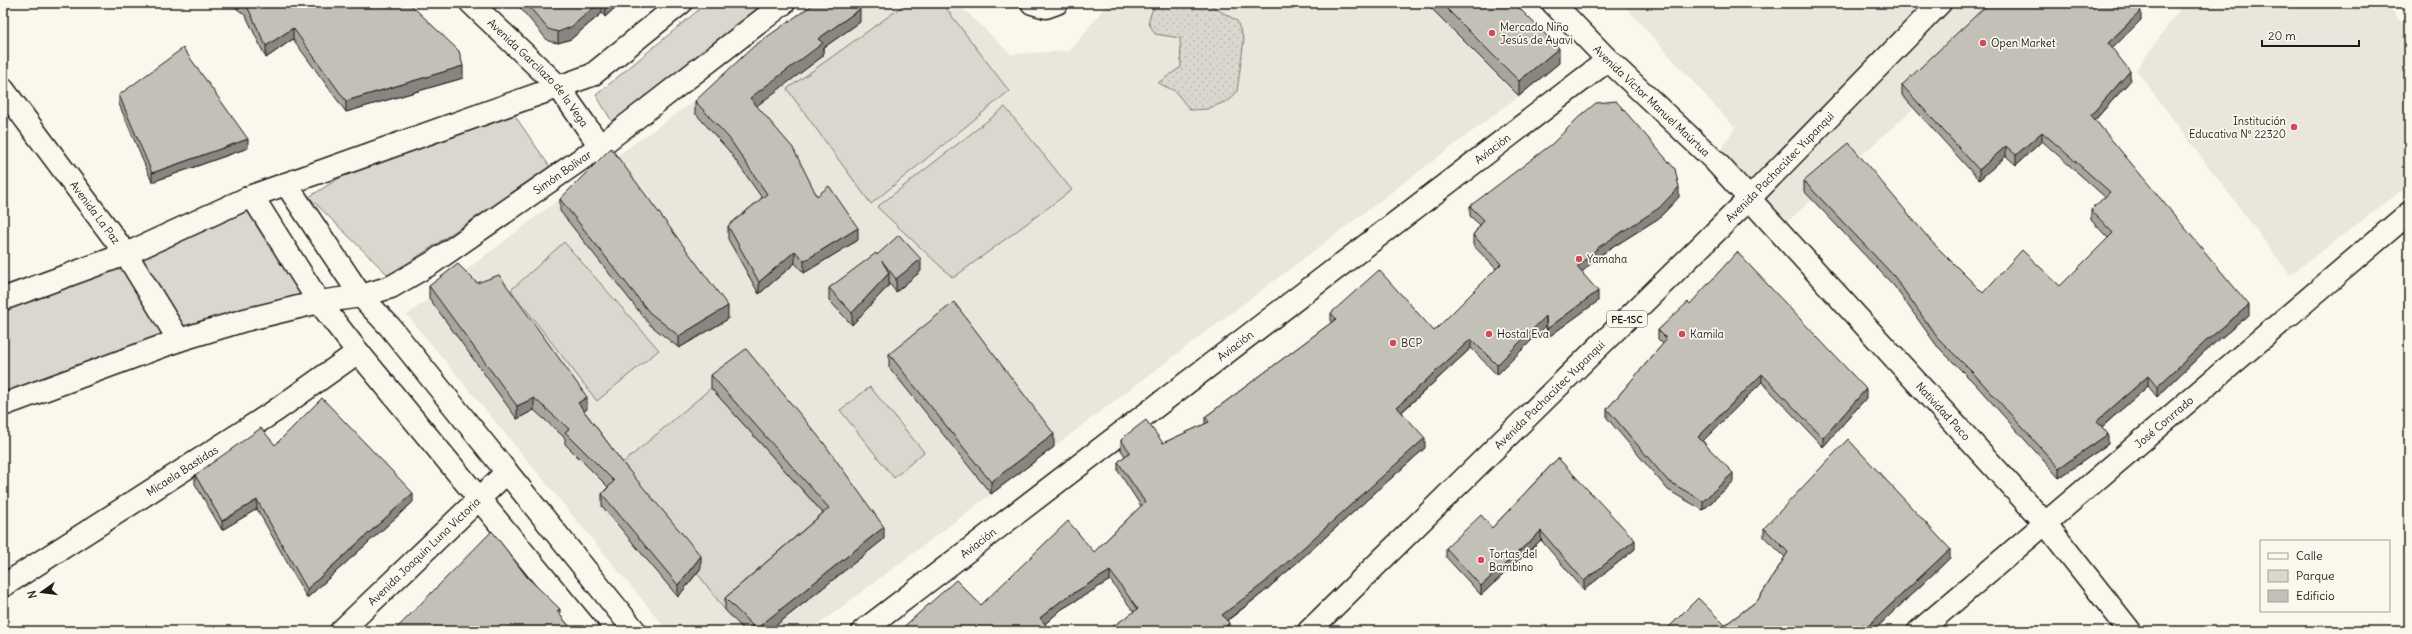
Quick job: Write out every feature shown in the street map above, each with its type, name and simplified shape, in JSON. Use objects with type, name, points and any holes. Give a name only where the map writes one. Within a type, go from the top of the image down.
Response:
[{"type":"street","name":"Avenida Garcilazo de la Vega","points":[[471,3],[558,86],[600,146]]},
{"type":"street","points":[[3,299],[126,254],[252,196],[592,75],[681,3]]},
{"type":"street","name":"Simón Bolívar","points":[[3,405],[179,340],[244,320],[320,302],[361,296],[391,287],[432,263],[600,146],[784,3]]},
{"type":"street","name":"Avenida Víctor Manuel Maúrtua","points":[[1553,3],[1608,60],[1715,161],[1750,198]]},
{"type":"street","name":"Avenida Pachacútec Yupanqui","points":[[1309,631],[1750,198],[1940,3]]},
{"type":"street","name":"Aviación","points":[[863,631],[1608,60]]},
{"type":"street","name":"Avenida La Paz","points":[[3,89],[126,254],[179,340]]},
{"type":"street","points":[[286,184],[361,296],[390,327],[635,631]]},
{"type":"street","points":[[252,196],[320,302],[358,352],[588,631]]},
{"type":"street","name":"Natividad Paco","points":[[1750,198],[2045,523],[2130,631]]},
{"type":"street","name":"José Conrrado","points":[[1918,631],[2409,214]]},
{"type":"street","name":"Micaela Bastidas","points":[[3,586],[275,411],[358,352]]},
{"type":"street","name":"Avenida Joaquín Luna Victoria","points":[[341,631],[478,497],[507,472]]},
{"type":"shaded area","points":[[833,3],[957,3],[1011,54],[1070,51],[1108,3],[1426,3],[1519,96],[810,631],[668,631],[407,315],[611,160]]},
{"type":"shaded area","points":[[1622,3],[2025,3],[2003,28],[1778,230],[1715,161],[1736,125],[1733,126]]},
{"type":"shaded area","name":"Institución Educativa Nº 22320","points":[[2184,3],[2386,3],[2409,32],[2409,185],[2290,275],[2136,70]]},
{"type":"green space","points":[[707,3],[765,3],[613,123],[596,95]]},
{"type":"green space","points":[[907,3],[942,3],[1009,91],[871,204],[787,89]]},
{"type":"green space","points":[[1155,3],[1207,3],[1237,21],[1244,40],[1237,91],[1230,100],[1207,109],[1190,110],[1175,91],[1158,83],[1181,67],[1180,38],[1155,34],[1148,22]]},
{"type":"green space","points":[[1005,107],[1072,190],[953,278],[877,207]]},
{"type":"green space","points":[[513,113],[550,167],[389,276],[309,197],[341,177]]},
{"type":"green space","points":[[252,196],[319,302],[3,408],[3,286]]},
{"type":"green space","points":[[564,242],[659,350],[597,401],[511,290]]},
{"type":"green space","points":[[870,387],[924,452],[894,478],[840,410]]},
{"type":"green space","points":[[711,388],[838,530],[725,610],[618,467]]},
{"type":"building","points":[[245,3],[409,3],[459,51],[463,66],[346,101],[293,28],[266,46]]},
{"type":"building","points":[[526,3],[599,3],[571,27],[558,32],[548,29]]},
{"type":"building","points":[[815,3],[856,3],[860,9],[818,39],[823,43],[750,98],[793,148],[817,196],[829,186],[858,228],[804,261],[795,251],[759,282],[728,226],[767,194],[729,138],[695,101],[754,46]]},
{"type":"building","name":"Mercado Niño Jesús de Ayavi","points":[[1441,3],[1514,3],[1559,48],[1519,81]]},
{"type":"building","points":[[1989,3],[2134,3],[2141,11],[2108,43],[2130,71],[2091,115],[2249,305],[2205,342],[2157,387],[2148,376],[2097,421],[2108,434],[2059,468],[1976,376],[1937,337],[1894,276],[1804,181],[1849,143],[1931,241],[1983,293],[2022,250],[2060,286],[2113,233],[2091,210],[2110,192],[2042,132],[2016,155],[2006,146],[1979,170],[1902,85]]},
{"type":"building","points":[[183,48],[248,139],[152,173],[119,95]]},
{"type":"building","points":[[1616,101],[1675,169],[1679,187],[1659,208],[1599,247],[1577,267],[1598,291],[1547,329],[1546,316],[1497,365],[1471,339],[1397,407],[1425,438],[1264,583],[1222,615],[1229,623],[1221,631],[1106,631],[1138,609],[1110,571],[1062,600],[1040,618],[1051,631],[899,631],[956,580],[981,605],[1068,521],[1094,552],[1145,502],[1118,462],[1130,452],[1121,440],[1125,436],[1146,420],[1163,443],[1209,422],[1205,417],[1336,319],[1331,313],[1379,270],[1434,331],[1501,264],[1473,235],[1484,220],[1470,206],[1552,144],[1580,116],[1596,103]]},
{"type":"building","points":[[611,148],[728,306],[679,336],[649,312],[560,199]]},
{"type":"building","points":[[899,235],[921,259],[896,279],[882,261],[889,273],[852,313],[829,288],[876,253],[877,255]]},
{"type":"building","points":[[1737,252],[1866,389],[1823,438],[1762,374],[1698,437],[1733,473],[1703,501],[1668,481],[1607,409],[1667,339],[1658,330],[1688,302],[1690,304]]},
{"type":"building","points":[[458,264],[477,283],[499,275],[587,397],[578,403],[626,467],[701,556],[678,585],[602,494],[614,481],[565,432],[569,429],[534,398],[517,406],[429,286]]},
{"type":"building","points":[[954,302],[1054,434],[991,482],[889,354]]},
{"type":"building","points":[[746,349],[823,442],[884,527],[756,629],[725,598],[829,508],[711,375]]},
{"type":"building","points":[[322,398],[413,493],[307,589],[257,500],[222,521],[195,475],[261,428],[275,445]]},
{"type":"building","points":[[1848,439],[1950,549],[1867,627],[1863,624],[1855,631],[1665,631],[1698,598],[1725,625],[1758,600],[1788,552],[1764,528]]},
{"type":"building","points":[[1558,458],[1635,540],[1584,581],[1541,531],[1481,586],[1446,548],[1481,515],[1492,528]]},
{"type":"building","points":[[492,531],[527,577],[560,609],[557,611],[573,631],[396,631],[395,630]]},
{"type":"place","name":"Mercado Niño Jesús de Ayavi","points":[[1492,33]]},
{"type":"place","name":"Open Market","points":[[1983,43]]},
{"type":"place","name":"Institución Educativa Nº 22320","points":[[2294,127]]},
{"type":"place","name":"Yamaha","points":[[1579,259]]},
{"type":"place","name":"Hostal Eva","points":[[1489,334]]},
{"type":"place","name":"Kamila","points":[[1682,334]]},
{"type":"place","name":"BCP","points":[[1393,343]]},
{"type":"place","name":"Tortas del Bambino","points":[[1481,560]]}]
